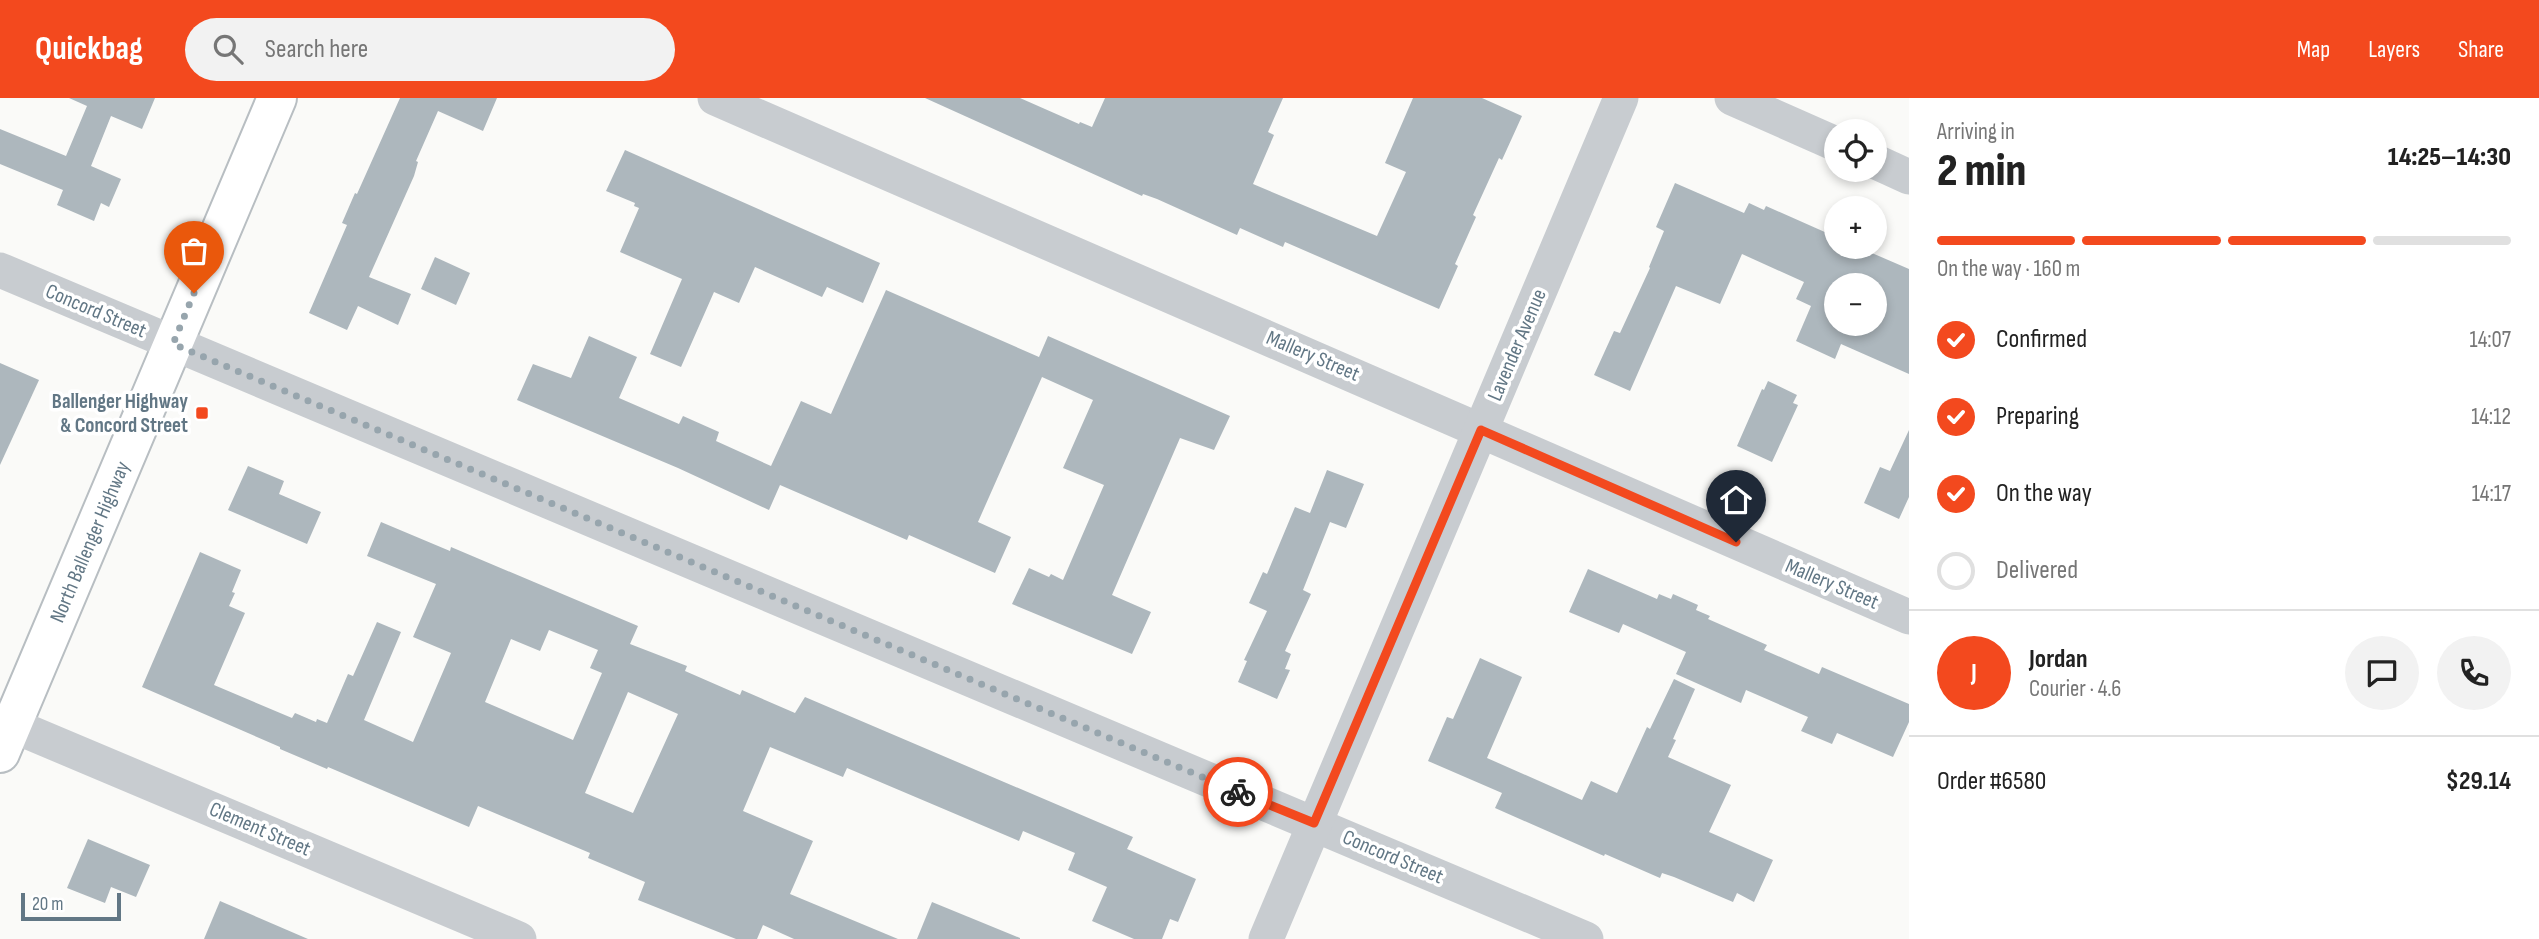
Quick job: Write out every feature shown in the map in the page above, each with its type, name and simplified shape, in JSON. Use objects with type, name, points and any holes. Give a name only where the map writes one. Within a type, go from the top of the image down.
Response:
[{"type":"main road","name":"North Ballenger Highway","points":[[4,733],[277,98]]},
{"type":"street","name":"Mallery Street","points":[[715,98],[1909,617]]},
{"type":"street","name":"Lavender Avenue","points":[[1266,939],[1620,98]]},
{"type":"street","points":[[1732,98],[1824,139]]},
{"type":"street","points":[[1887,167],[1909,177]]},
{"type":"street","name":"Concord Street","points":[[0,270],[1586,939]]},
{"type":"street","name":"Clement Street","points":[[4,733],[519,939]]},
{"type":"building","points":[[69,98],[155,98],[142,129],[111,116],[91,166],[121,179],[109,207],[101,203],[94,221],[57,205],[63,190],[0,164],[0,129],[66,156],[87,106]]},
{"type":"building","points":[[400,98],[497,98],[483,131],[438,111],[416,161],[418,162],[414,176],[369,277],[411,294],[398,325],[358,306],[347,330],[309,313],[347,225],[342,223]]},
{"type":"building","points":[[925,98],[1020,98],[1092,127],[1105,98],[1283,98],[1268,132],[1274,135],[1253,184],[1377,236],[1406,172],[1385,163],[1413,98],[1482,98],[1522,116],[1473,215],[1476,217],[1439,309],[1285,242],[1283,247],[1240,228],[1237,235],[1157,199],[1143,194],[1142,196]]},
{"type":"building","points":[[625,150],[880,263],[863,303],[827,287],[822,297],[755,267],[739,303],[714,292],[681,367],[650,354],[682,279],[620,252],[639,208],[634,206],[635,203],[606,191]]},
{"type":"building","points":[[1675,183],[1744,213],[1749,203],[1764,210],[1766,206],[1824,232],[1824,259],[1886,259],[1909,269],[1909,374],[1841,344],[1835,359],[1796,341],[1811,306],[1796,299],[1804,282],[1742,254],[1720,304],[1676,286],[1630,391],[1594,375],[1614,331],[1620,333],[1664,231],[1656,227]]},
{"type":"building","points":[[435,257],[470,273],[456,305],[421,289]]},
{"type":"building","points":[[886,290],[1039,357],[1048,336],[1230,416],[1214,450],[1180,438],[1112,595],[1151,612],[1132,654],[1012,604],[1029,568],[1063,580],[1104,485],[1063,468],[1093,400],[1042,377],[978,522],[1011,537],[995,573],[909,535],[907,540],[780,485],[769,510],[517,400],[533,364],[571,378],[589,336],[637,357],[619,398],[679,424],[683,416],[719,432],[716,441],[771,466],[801,401],[831,414]]},
{"type":"building","points":[[0,363],[39,380],[0,465]]},
{"type":"building","points":[[1768,381],[1797,395],[1793,403],[1798,405],[1772,462],[1737,446]]},
{"type":"building","points":[[1909,430],[1909,497],[1899,519],[1864,503],[1880,467],[1890,471]]},
{"type":"building","points":[[248,466],[284,481],[279,494],[321,512],[307,544],[228,510]]},
{"type":"building","points":[[1327,470],[1364,484],[1346,528],[1330,522],[1303,590],[1311,594],[1285,651],[1291,654],[1285,669],[1290,670],[1277,699],[1238,682],[1247,661],[1244,660],[1267,611],[1249,603],[1263,572],[1267,574],[1295,507],[1310,513]]},
{"type":"building","points":[[381,522],[450,551],[451,547],[638,626],[630,644],[687,666],[685,671],[740,695],[742,690],[795,713],[805,697],[1133,837],[1127,849],[1196,879],[1178,922],[1170,919],[1162,939],[1134,939],[1092,921],[1107,887],[1068,870],[1075,853],[1023,831],[1019,841],[847,768],[843,777],[770,747],[743,811],[813,841],[790,894],[898,939],[794,939],[763,925],[757,939],[736,939],[638,900],[645,882],[588,858],[590,853],[478,806],[469,827],[280,749],[142,687],[200,552],[241,570],[229,606],[245,613],[214,685],[292,718],[295,713],[316,722],[317,719],[327,723],[348,674],[353,676],[377,622],[401,632],[364,720],[413,742],[451,653],[413,637],[436,584],[367,556]],"holes":[[[549,630],[598,650],[590,668],[602,673],[573,740],[485,702],[511,639],[540,651]],[[628,692],[678,714],[633,813],[585,793]]]},
{"type":"building","points":[[1588,569],[1657,599],[1659,594],[1671,599],[1673,594],[1698,605],[1696,610],[1710,616],[1708,619],[1767,645],[1764,650],[1819,674],[1822,667],[1909,704],[1909,722],[1893,757],[1837,733],[1832,744],[1801,731],[1808,717],[1746,690],[1741,703],[1676,674],[1686,652],[1623,624],[1619,633],[1569,612]]},
{"type":"building","points":[[1480,658],[1522,677],[1487,758],[1582,800],[1591,781],[1617,793],[1647,727],[1650,729],[1674,679],[1695,689],[1668,757],[1731,785],[1709,832],[1773,860],[1754,902],[1737,893],[1733,902],[1674,877],[1662,873],[1660,878],[1605,854],[1604,856],[1495,808],[1502,793],[1428,761],[1447,717],[1453,719]]},
{"type":"building","points":[[88,839],[150,865],[136,897],[111,887],[105,903],[67,888]]},
{"type":"building","points":[[220,901],[308,939],[204,939]]},
{"type":"building","points":[[932,902],[1020,938],[1020,939],[917,939]]},
{"type":"way so far","points":[[194,293],[173,344],[1238,792]]},
{"type":"place","name":"Ballenger Highway & Concord Street","points":[[202,413]]},
{"type":"route","points":[[1238,792],[1314,823],[1481,430],[1736,542]]}]
